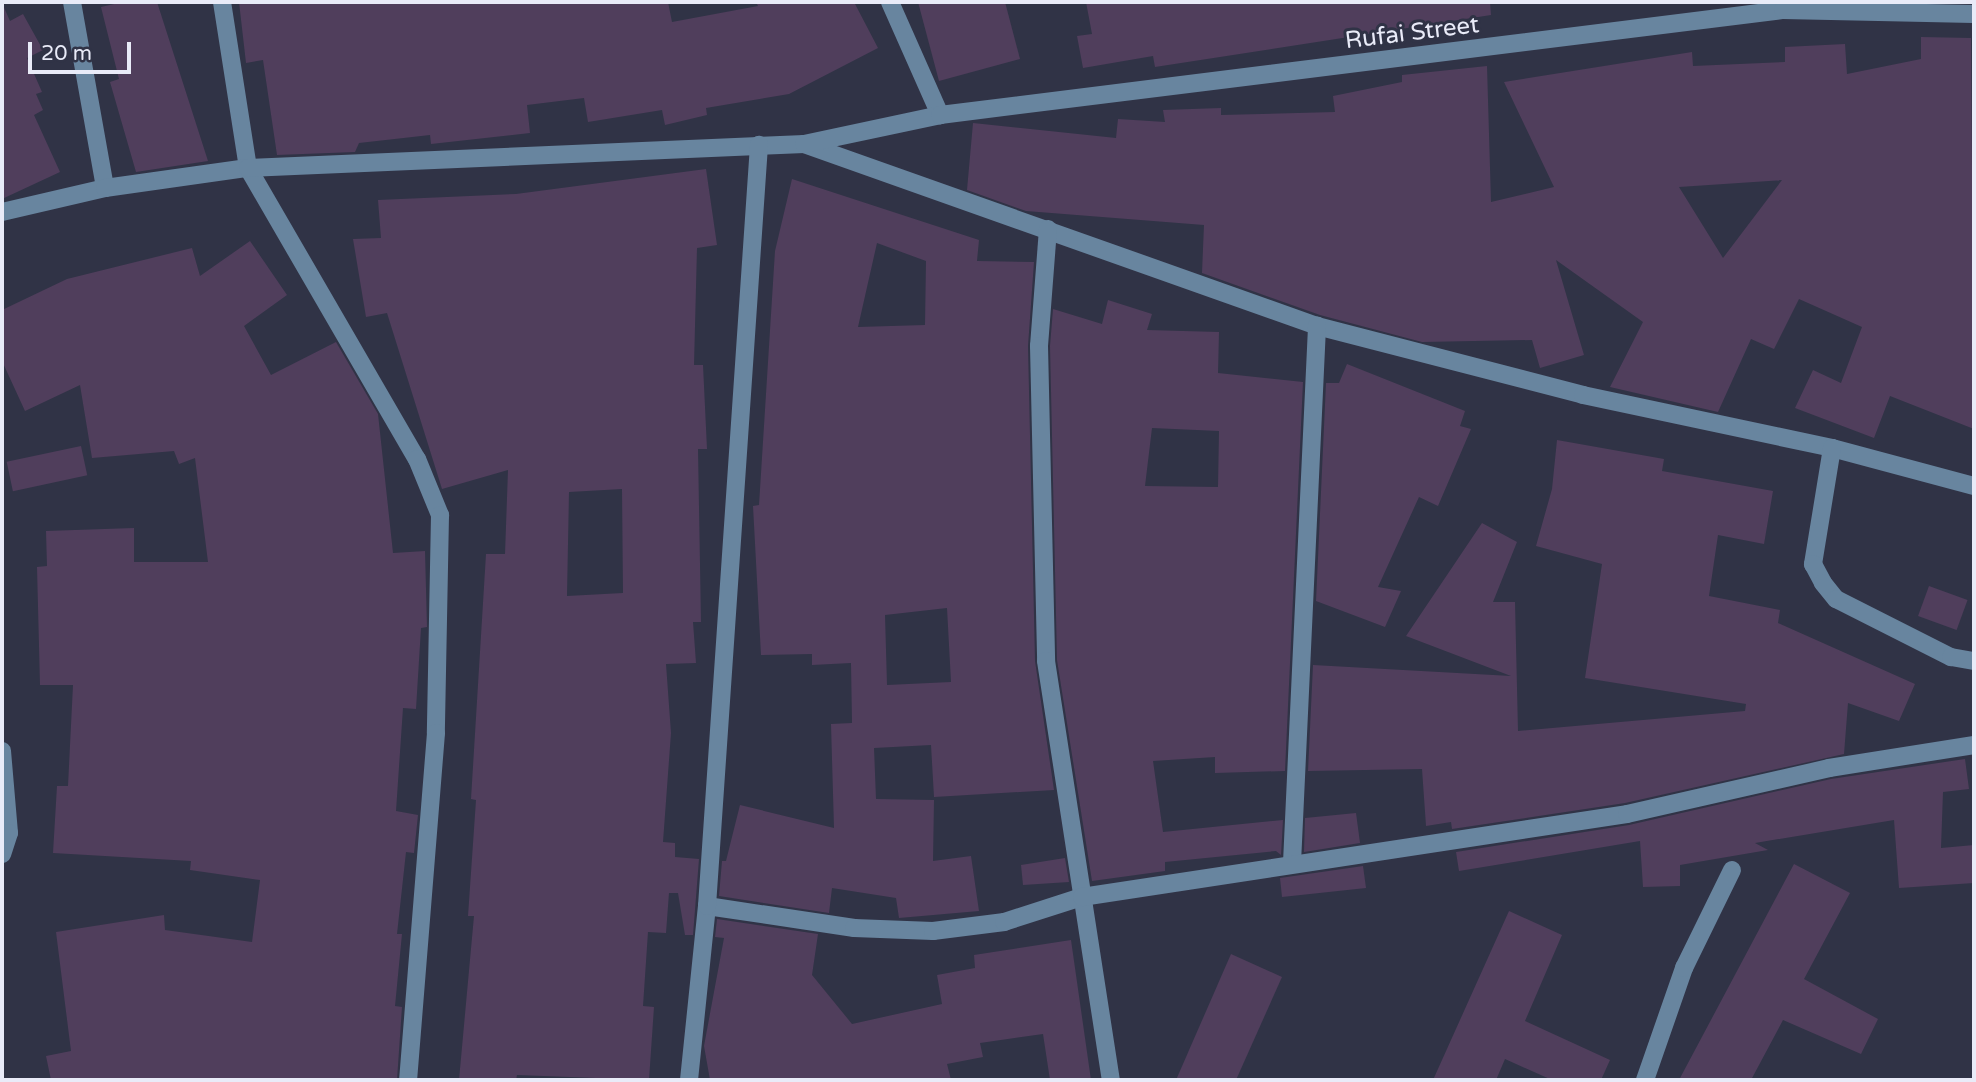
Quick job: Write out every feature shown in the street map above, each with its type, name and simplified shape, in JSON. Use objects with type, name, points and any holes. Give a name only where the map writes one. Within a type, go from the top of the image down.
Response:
[{"type":"street","points":[[72,2],[104,188]]},
{"type":"street","points":[[222,2],[248,168],[417,459],[440,515],[436,733],[408,1080]]},
{"type":"street","points":[[890,2],[940,115]]},
{"type":"street","name":"Rufai Street","points":[[804,144],[940,115],[1784,6],[1974,14]]},
{"type":"street","points":[[2,212],[104,188],[248,168],[804,144],[1317,326],[1583,396],[1832,448],[1974,486]]},
{"type":"street","points":[[689,1080],[707,906],[759,145]]},
{"type":"street","points":[[1048,229],[1039,346],[1046,661],[1111,1080]]},
{"type":"street","points":[[1292,863],[1317,326]]},
{"type":"street","points":[[1832,448],[1813,564],[1823,583],[1836,599],[1951,657],[1974,661]]},
{"type":"street","points":[[707,906],[854,928],[933,931],[1004,922],[1082,897],[1627,814],[1829,768],[1974,745]]},
{"type":"street","points":[[2,751],[9,832],[2,854]]},
{"type":"street","points":[[1645,1080],[1684,968],[1732,870]]},
{"type":"building","points":[[123,2],[157,2],[208,161],[136,172],[110,82],[119,79],[101,7]]},
{"type":"building","points":[[239,2],[668,2],[672,22],[758,6],[756,2],[854,2],[878,48],[789,94],[706,108],[707,115],[665,125],[662,110],[588,122],[584,98],[527,105],[530,133],[431,144],[430,135],[359,143],[355,152],[277,155],[263,60],[246,63]]},
{"type":"building","points":[[918,2],[1005,2],[1020,59],[939,81]]},
{"type":"building","points":[[1086,2],[1490,2],[1491,15],[1155,67],[1153,56],[1083,68],[1077,36],[1092,34]]},
{"type":"building","points":[[2,3],[10,21],[23,14],[43,50],[27,58],[42,92],[36,94],[43,110],[34,115],[60,172],[2,199]]},
{"type":"building","points":[[1921,37],[1971,38],[1974,429],[1890,396],[1874,438],[1795,408],[1813,370],[1841,383],[1862,327],[1799,299],[1774,349],[1751,339],[1718,412],[1610,387],[1643,322],[1556,260],[1584,355],[1540,368],[1532,340],[1422,342],[1320,315],[1202,273],[1204,225],[1026,211],[967,190],[973,123],[1116,138],[1118,119],[1165,122],[1163,110],[1221,108],[1221,115],[1335,112],[1333,96],[1402,82],[1402,75],[1487,66],[1491,202],[1554,187],[1504,82],[1692,52],[1693,66],[1785,62],[1785,47],[1845,44],[1847,74],[1921,59]],"holes":[[[1782,180],[1723,258],[1679,187]]]},
{"type":"building","points":[[706,169],[717,245],[697,248],[694,365],[703,365],[707,449],[698,449],[701,622],[693,622],[696,663],[666,664],[671,733],[663,842],[675,843],[675,857],[699,859],[693,935],[685,935],[678,893],[669,893],[666,933],[648,932],[643,1006],[654,1007],[649,1080],[517,1075],[516,1080],[459,1080],[474,916],[468,916],[476,800],[471,799],[486,554],[505,554],[508,470],[442,489],[387,313],[366,317],[353,239],[381,238],[378,200],[516,194]],"holes":[[[622,489],[623,593],[567,596],[569,492]]]},
{"type":"building","points":[[792,179],[979,240],[977,261],[1034,262],[1028,346],[1035,661],[1054,790],[934,797],[931,745],[874,748],[876,799],[934,800],[933,861],[971,856],[979,911],[899,918],[896,898],[832,888],[829,913],[719,896],[722,861],[726,861],[740,805],[834,828],[831,724],[852,723],[851,663],[812,665],[812,654],[761,655],[753,506],[759,505],[775,251]],"holes":[[[877,243],[926,261],[925,325],[858,327]],[[947,608],[951,682],[887,685],[885,615]]]},
{"type":"building","points":[[250,241],[287,295],[244,326],[271,375],[336,342],[378,414],[393,553],[425,551],[427,627],[421,628],[416,709],[403,708],[396,811],[418,815],[414,853],[406,852],[397,934],[402,934],[395,1006],[402,1007],[397,1080],[51,1080],[46,1056],[71,1051],[56,932],[164,915],[165,930],[252,942],[260,880],[190,870],[191,861],[53,853],[57,786],[68,786],[73,685],[40,685],[37,567],[47,566],[46,531],[134,528],[134,562],[208,562],[195,458],[179,464],[174,451],[92,458],[80,385],[25,411],[2,361],[2,310],[67,279],[192,248],[200,276]]},
{"type":"building","points":[[1108,300],[1152,314],[1147,330],[1219,332],[1218,373],[1303,382],[1285,771],[1215,773],[1215,757],[1153,761],[1163,832],[1283,820],[1281,855],[1276,851],[1165,862],[1165,871],[1092,881],[1057,660],[1050,346],[1053,309],[1102,324]],"holes":[[[1152,428],[1219,431],[1218,487],[1145,486]]]},
{"type":"building","points":[[1347,364],[1465,411],[1460,426],[1471,429],[1438,506],[1419,497],[1378,587],[1401,591],[1385,627],[1316,601],[1326,383],[1339,383]]},
{"type":"building","points":[[1557,440],[1664,459],[1662,471],[1773,491],[1764,544],[1718,535],[1709,596],[1780,610],[1778,623],[1915,684],[1899,721],[1848,703],[1844,754],[1625,803],[1452,829],[1451,822],[1426,826],[1422,769],[1308,771],[1313,665],[1511,676],[1406,636],[1482,523],[1517,542],[1493,602],[1515,602],[1518,731],[1745,711],[1746,704],[1585,678],[1602,564],[1536,546],[1552,489]]},
{"type":"building","points":[[81,446],[87,475],[13,491],[7,462]]},
{"type":"building","points":[[1929,586],[1968,600],[1957,630],[1918,616]]},
{"type":"building","points":[[1965,759],[1969,789],[1943,792],[1941,848],[1974,845],[1974,883],[1899,888],[1894,820],[1755,843],[1768,850],[1680,865],[1680,886],[1643,887],[1640,841],[1459,871],[1456,852],[1629,825],[1831,779]]},
{"type":"building","points":[[1356,813],[1360,843],[1304,852],[1305,818]]},
{"type":"building","points":[[1065,858],[1069,882],[1023,885],[1021,865]]},
{"type":"building","points":[[1794,864],[1850,893],[1804,979],[1878,1019],[1861,1054],[1783,1020],[1751,1080],[1679,1080]]},
{"type":"building","points":[[1363,866],[1366,888],[1282,897],[1280,878]]},
{"type":"building","points":[[1509,911],[1562,935],[1525,1021],[1610,1060],[1601,1080],[1552,1080],[1505,1059],[1496,1080],[1433,1080]]},
{"type":"building","points":[[717,919],[818,934],[812,975],[852,1024],[942,1004],[937,975],[975,968],[974,955],[1071,940],[1091,1080],[1050,1080],[1043,1034],[980,1043],[983,1057],[947,1064],[951,1080],[710,1080],[704,1046],[724,938],[715,937]]},
{"type":"building","points":[[1231,954],[1282,977],[1236,1080],[1176,1080]]}]
